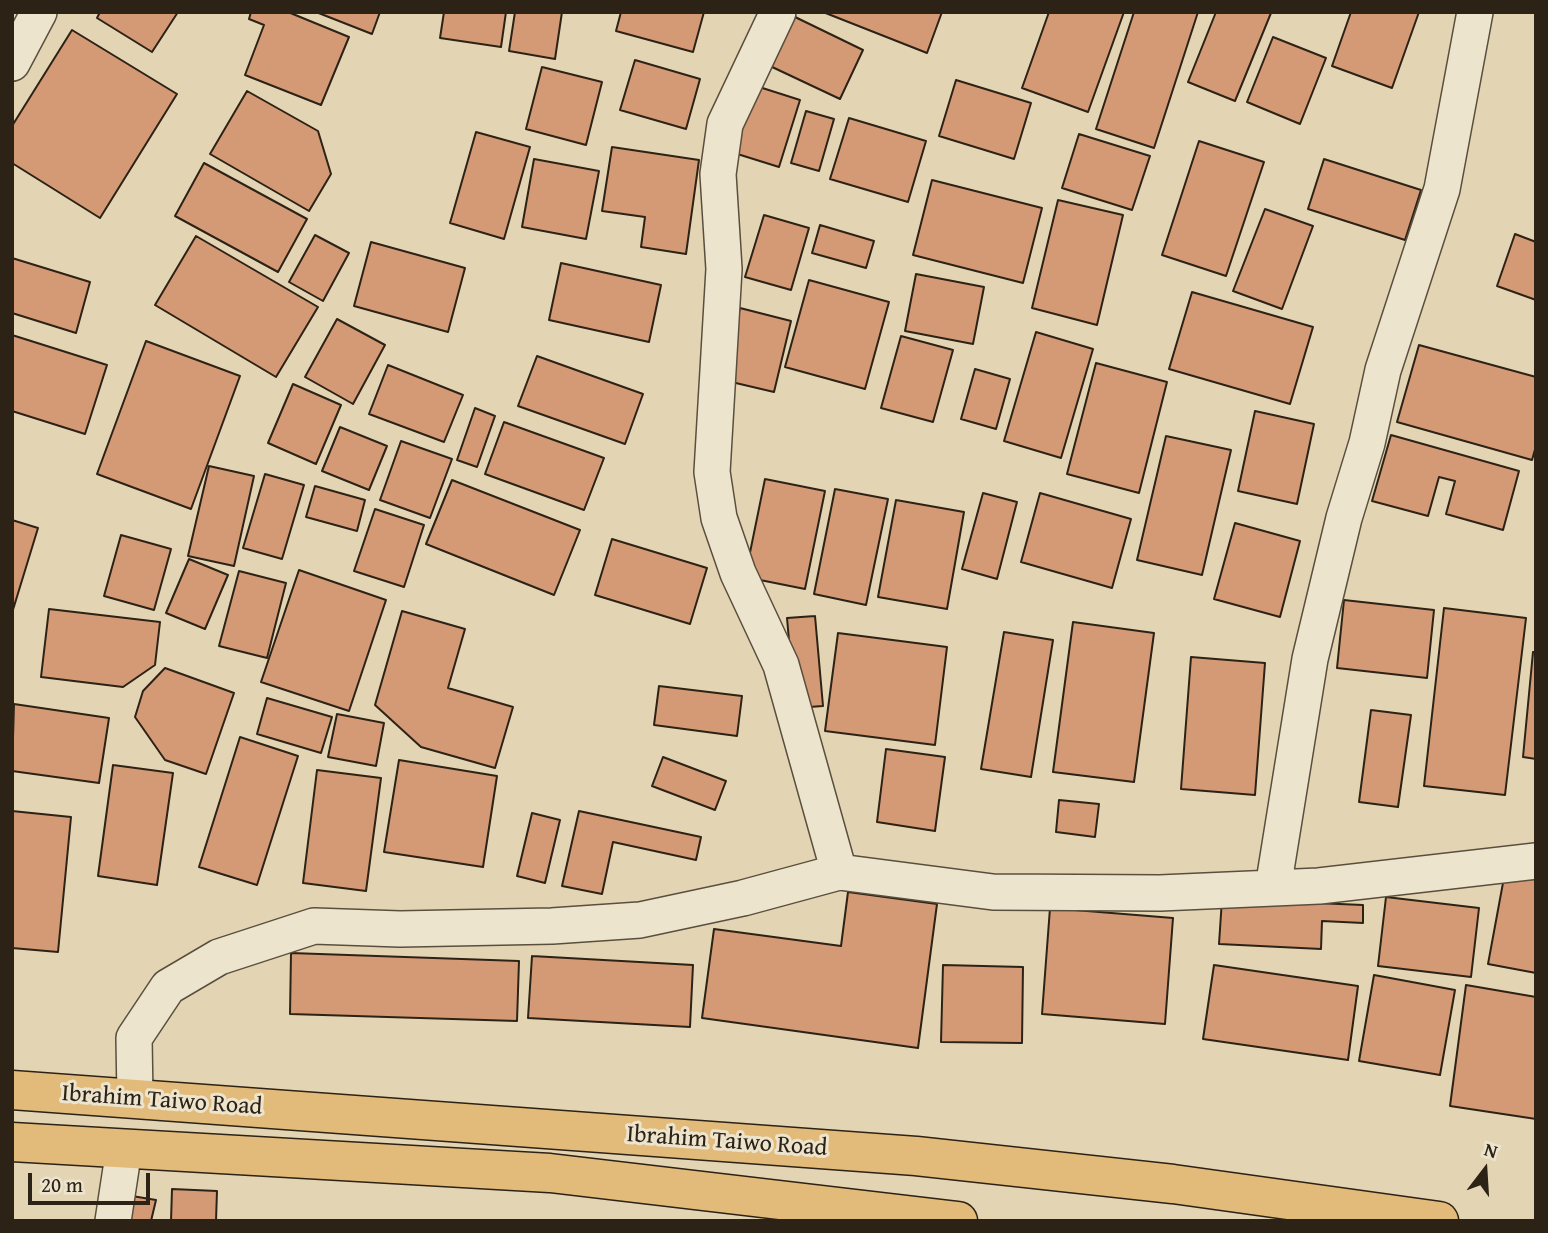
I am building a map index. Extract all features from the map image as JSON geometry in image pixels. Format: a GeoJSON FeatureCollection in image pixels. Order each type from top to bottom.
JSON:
{"type":"FeatureCollection","features":[{"type":"Feature","properties":{"kind":"main road","name":"Ibrahim Taiwo Road"},"geometry":{"type":"LineString","coordinates":[[12,1090],[916,1156],[1173,1184],[1439,1221]]}},
{"type":"Feature","properties":{"kind":"main road","name":"Ibrahim Taiwo Road"},"geometry":{"type":"LineString","coordinates":[[12,1143],[550,1173],[958,1221]]}},
{"type":"Feature","properties":{"kind":"street"},"geometry":{"type":"LineString","coordinates":[[12,63],[39,12]]}},
{"type":"Feature","properties":{"kind":"street"},"geometry":{"type":"LineString","coordinates":[[778,12],[725,124],[720,161],[724,269],[712,472],[719,518],[738,573],[781,664],[839,873]]}},
{"type":"Feature","properties":{"kind":"street"},"geometry":{"type":"LineString","coordinates":[[1273,888],[1312,647],[1344,518],[1367,443],[1383,370],[1442,189],[1475,12]]}},
{"type":"Feature","properties":{"kind":"street"},"geometry":{"type":"LineString","coordinates":[[135,1098],[134,1038],[168,987],[219,957],[314,926],[400,929],[552,926],[640,920],[743,898],[839,873],[993,892],[1160,893],[1319,886],[1536,861]]}},
{"type":"Feature","properties":{"kind":"street"},"geometry":{"type":"LineString","coordinates":[[113,1221],[124,1149]]}},
{"type":"Feature","properties":{"kind":"building"},"geometry":{"type":"Polygon","coordinates":[[[100,12],[178,12],[152,52],[97,18],[100,12]]]}},
{"type":"Feature","properties":{"kind":"building"},"geometry":{"type":"Polygon","coordinates":[[[251,12],[288,12],[349,37],[321,105],[245,75],[264,25],[249,19],[251,12]]]}},
{"type":"Feature","properties":{"kind":"building"},"geometry":{"type":"Polygon","coordinates":[[[316,12],[380,12],[372,34],[316,12]]]}},
{"type":"Feature","properties":{"kind":"building"},"geometry":{"type":"Polygon","coordinates":[[[444,12],[506,12],[501,47],[440,38],[444,12]]]}},
{"type":"Feature","properties":{"kind":"building"},"geometry":{"type":"Polygon","coordinates":[[[515,12],[562,12],[555,59],[509,51],[515,12]]]}},
{"type":"Feature","properties":{"kind":"building"},"geometry":{"type":"Polygon","coordinates":[[[621,12],[704,12],[693,52],[616,31],[621,12]]]}},
{"type":"Feature","properties":{"kind":"building"},"geometry":{"type":"Polygon","coordinates":[[[823,12],[942,12],[927,53],[823,12]]]}},
{"type":"Feature","properties":{"kind":"building"},"geometry":{"type":"Polygon","coordinates":[[[1049,12],[1124,12],[1088,112],[1022,88],[1049,12]]]}},
{"type":"Feature","properties":{"kind":"building"},"geometry":{"type":"Polygon","coordinates":[[[1134,12],[1198,12],[1154,148],[1096,129],[1134,12]]]}},
{"type":"Feature","properties":{"kind":"building"},"geometry":{"type":"Polygon","coordinates":[[[1216,12],[1271,13],[1235,101],[1188,82],[1216,12]]]}},
{"type":"Feature","properties":{"kind":"building"},"geometry":{"type":"Polygon","coordinates":[[[1351,12],[1419,12],[1392,88],[1332,66],[1351,12]]]}},
{"type":"Feature","properties":{"kind":"building"},"geometry":{"type":"Polygon","coordinates":[[[793,16],[863,50],[840,99],[770,66],[793,16]]]}},
{"type":"Feature","properties":{"kind":"building"},"geometry":{"type":"Polygon","coordinates":[[[72,30],[177,94],[100,218],[12,163],[12,126],[72,30]]]}},
{"type":"Feature","properties":{"kind":"building"},"geometry":{"type":"Polygon","coordinates":[[[1273,37],[1326,58],[1300,124],[1247,102],[1273,37]]]}},
{"type":"Feature","properties":{"kind":"building"},"geometry":{"type":"Polygon","coordinates":[[[635,60],[700,79],[686,129],[620,110],[635,60]]]}},
{"type":"Feature","properties":{"kind":"building"},"geometry":{"type":"Polygon","coordinates":[[[542,67],[602,82],[586,145],[526,129],[542,67]]]}},
{"type":"Feature","properties":{"kind":"building"},"geometry":{"type":"Polygon","coordinates":[[[956,80],[1031,103],[1014,159],[939,136],[956,80]]]}},
{"type":"Feature","properties":{"kind":"building"},"geometry":{"type":"Polygon","coordinates":[[[753,85],[800,100],[779,167],[731,152],[753,85]]]}},
{"type":"Feature","properties":{"kind":"building"},"geometry":{"type":"Polygon","coordinates":[[[247,91],[318,131],[331,174],[309,211],[210,154],[247,91]]]}},
{"type":"Feature","properties":{"kind":"building"},"geometry":{"type":"Polygon","coordinates":[[[806,111],[834,119],[819,171],[791,163],[806,111]]]}},
{"type":"Feature","properties":{"kind":"building"},"geometry":{"type":"Polygon","coordinates":[[[849,118],[926,141],[908,202],[830,179],[849,118]]]}},
{"type":"Feature","properties":{"kind":"building"},"geometry":{"type":"Polygon","coordinates":[[[476,132],[530,147],[504,239],[450,223],[476,132]]]}},
{"type":"Feature","properties":{"kind":"building"},"geometry":{"type":"Polygon","coordinates":[[[1079,134],[1150,156],[1132,210],[1062,188],[1079,134]]]}},
{"type":"Feature","properties":{"kind":"building"},"geometry":{"type":"Polygon","coordinates":[[[1199,141],[1264,162],[1226,276],[1162,255],[1199,141]]]}},
{"type":"Feature","properties":{"kind":"building"},"geometry":{"type":"Polygon","coordinates":[[[612,147],[699,160],[686,254],[641,247],[645,217],[602,211],[612,147]]]}},
{"type":"Feature","properties":{"kind":"building"},"geometry":{"type":"Polygon","coordinates":[[[534,159],[599,171],[586,239],[522,227],[534,159]]]}},
{"type":"Feature","properties":{"kind":"building"},"geometry":{"type":"Polygon","coordinates":[[[1324,159],[1421,190],[1405,240],[1308,209],[1324,159]]]}},
{"type":"Feature","properties":{"kind":"building"},"geometry":{"type":"Polygon","coordinates":[[[204,163],[307,219],[278,272],[175,216],[204,163]]]}},
{"type":"Feature","properties":{"kind":"building"},"geometry":{"type":"Polygon","coordinates":[[[932,180],[1042,208],[1023,283],[913,255],[932,180]]]}},
{"type":"Feature","properties":{"kind":"building"},"geometry":{"type":"Polygon","coordinates":[[[1058,200],[1123,215],[1097,325],[1032,308],[1058,200]]]}},
{"type":"Feature","properties":{"kind":"building"},"geometry":{"type":"Polygon","coordinates":[[[1265,209],[1313,226],[1282,309],[1233,291],[1265,209]]]}},
{"type":"Feature","properties":{"kind":"building"},"geometry":{"type":"Polygon","coordinates":[[[764,215],[809,228],[791,290],[745,277],[764,215]]]}},
{"type":"Feature","properties":{"kind":"building"},"geometry":{"type":"Polygon","coordinates":[[[820,225],[874,241],[866,268],[812,253],[820,225]]]}},
{"type":"Feature","properties":{"kind":"building"},"geometry":{"type":"Polygon","coordinates":[[[1515,234],[1536,242],[1536,300],[1497,286],[1515,234]]]}},
{"type":"Feature","properties":{"kind":"building"},"geometry":{"type":"Polygon","coordinates":[[[315,235],[349,253],[323,301],[289,282],[315,235]]]}},
{"type":"Feature","properties":{"kind":"building"},"geometry":{"type":"Polygon","coordinates":[[[196,236],[318,307],[276,377],[155,305],[196,236]]]}},
{"type":"Feature","properties":{"kind":"building"},"geometry":{"type":"Polygon","coordinates":[[[371,242],[465,268],[448,332],[354,306],[371,242]]]}},
{"type":"Feature","properties":{"kind":"building"},"geometry":{"type":"Polygon","coordinates":[[[12,258],[90,282],[76,333],[12,313],[12,258]]]}},
{"type":"Feature","properties":{"kind":"building"},"geometry":{"type":"Polygon","coordinates":[[[561,263],[661,285],[649,342],[549,320],[561,263]]]}},
{"type":"Feature","properties":{"kind":"building"},"geometry":{"type":"Polygon","coordinates":[[[916,274],[984,287],[973,344],[905,331],[916,274]]]}},
{"type":"Feature","properties":{"kind":"building"},"geometry":{"type":"Polygon","coordinates":[[[809,280],[889,302],[865,389],[785,367],[809,280]]]}},
{"type":"Feature","properties":{"kind":"building"},"geometry":{"type":"Polygon","coordinates":[[[1192,292],[1313,327],[1290,404],[1169,369],[1192,292]]]}},
{"type":"Feature","properties":{"kind":"building"},"geometry":{"type":"Polygon","coordinates":[[[740,308],[791,321],[774,392],[723,380],[740,308]]]}},
{"type":"Feature","properties":{"kind":"building"},"geometry":{"type":"Polygon","coordinates":[[[337,319],[385,345],[353,404],[305,377],[337,319]]]}},
{"type":"Feature","properties":{"kind":"building"},"geometry":{"type":"Polygon","coordinates":[[[1036,332],[1093,349],[1061,458],[1004,441],[1036,332]]]}},
{"type":"Feature","properties":{"kind":"building"},"geometry":{"type":"Polygon","coordinates":[[[12,335],[107,365],[85,434],[12,411],[12,335]]]}},
{"type":"Feature","properties":{"kind":"building"},"geometry":{"type":"Polygon","coordinates":[[[901,336],[953,350],[933,422],[881,408],[901,336]]]}},
{"type":"Feature","properties":{"kind":"building"},"geometry":{"type":"Polygon","coordinates":[[[146,341],[240,376],[191,509],[97,474],[146,341]]]}},
{"type":"Feature","properties":{"kind":"building"},"geometry":{"type":"Polygon","coordinates":[[[1419,345],[1536,377],[1536,446],[1532,460],[1397,422],[1419,345]]]}},
{"type":"Feature","properties":{"kind":"building"},"geometry":{"type":"Polygon","coordinates":[[[537,356],[643,394],[625,444],[518,406],[537,356]]]}},
{"type":"Feature","properties":{"kind":"building"},"geometry":{"type":"Polygon","coordinates":[[[1096,363],[1167,382],[1139,493],[1067,474],[1096,363]]]}},
{"type":"Feature","properties":{"kind":"building"},"geometry":{"type":"Polygon","coordinates":[[[388,365],[463,395],[444,442],[369,414],[388,365]]]}},
{"type":"Feature","properties":{"kind":"building"},"geometry":{"type":"Polygon","coordinates":[[[975,369],[1010,379],[996,429],[961,419],[975,369]]]}},
{"type":"Feature","properties":{"kind":"building"},"geometry":{"type":"Polygon","coordinates":[[[293,384],[341,405],[316,464],[268,443],[293,384]]]}},
{"type":"Feature","properties":{"kind":"building"},"geometry":{"type":"Polygon","coordinates":[[[475,408],[495,416],[477,467],[457,460],[475,408]]]}},
{"type":"Feature","properties":{"kind":"building"},"geometry":{"type":"Polygon","coordinates":[[[1255,411],[1314,424],[1297,504],[1238,491],[1255,411]]]}},
{"type":"Feature","properties":{"kind":"building"},"geometry":{"type":"Polygon","coordinates":[[[504,422],[604,458],[584,510],[485,474],[504,422]]]}},
{"type":"Feature","properties":{"kind":"building"},"geometry":{"type":"Polygon","coordinates":[[[340,427],[387,446],[369,490],[322,471],[340,427]]]}},
{"type":"Feature","properties":{"kind":"building"},"geometry":{"type":"Polygon","coordinates":[[[1391,435],[1519,471],[1503,530],[1446,514],[1455,481],[1439,477],[1428,516],[1372,501],[1391,435]]]}},
{"type":"Feature","properties":{"kind":"building"},"geometry":{"type":"Polygon","coordinates":[[[1166,436],[1231,450],[1202,575],[1137,560],[1166,436]]]}},
{"type":"Feature","properties":{"kind":"building"},"geometry":{"type":"Polygon","coordinates":[[[401,441],[452,459],[430,518],[380,500],[401,441]]]}},
{"type":"Feature","properties":{"kind":"building"},"geometry":{"type":"Polygon","coordinates":[[[209,466],[254,476],[234,566],[188,556],[209,466]]]}},
{"type":"Feature","properties":{"kind":"building"},"geometry":{"type":"Polygon","coordinates":[[[265,474],[304,485],[282,559],[243,548],[265,474]]]}},
{"type":"Feature","properties":{"kind":"building"},"geometry":{"type":"Polygon","coordinates":[[[765,479],[825,491],[805,589],[745,577],[765,479]]]}},
{"type":"Feature","properties":{"kind":"building"},"geometry":{"type":"Polygon","coordinates":[[[452,480],[580,530],[554,595],[426,544],[452,480]]]}},
{"type":"Feature","properties":{"kind":"building"},"geometry":{"type":"Polygon","coordinates":[[[315,486],[365,500],[357,531],[306,517],[315,486]]]}},
{"type":"Feature","properties":{"kind":"building"},"geometry":{"type":"Polygon","coordinates":[[[835,489],[888,499],[866,605],[814,594],[835,489]]]}},
{"type":"Feature","properties":{"kind":"building"},"geometry":{"type":"Polygon","coordinates":[[[983,493],[1017,502],[997,579],[962,569],[983,493]]]}},
{"type":"Feature","properties":{"kind":"building"},"geometry":{"type":"Polygon","coordinates":[[[1040,493],[1131,519],[1112,588],[1021,562],[1040,493]]]}},
{"type":"Feature","properties":{"kind":"building"},"geometry":{"type":"Polygon","coordinates":[[[896,500],[964,512],[947,609],[878,597],[896,500]]]}},
{"type":"Feature","properties":{"kind":"building"},"geometry":{"type":"Polygon","coordinates":[[[375,509],[424,525],[404,587],[354,571],[375,509]]]}},
{"type":"Feature","properties":{"kind":"building"},"geometry":{"type":"Polygon","coordinates":[[[12,520],[38,528],[12,613],[12,520]]]}},
{"type":"Feature","properties":{"kind":"building"},"geometry":{"type":"Polygon","coordinates":[[[1235,523],[1300,541],[1280,617],[1214,599],[1235,523]]]}},
{"type":"Feature","properties":{"kind":"building"},"geometry":{"type":"Polygon","coordinates":[[[121,535],[171,549],[154,610],[104,596],[121,535]]]}},
{"type":"Feature","properties":{"kind":"building"},"geometry":{"type":"Polygon","coordinates":[[[612,539],[707,568],[690,624],[595,595],[612,539]]]}},
{"type":"Feature","properties":{"kind":"building"},"geometry":{"type":"Polygon","coordinates":[[[189,559],[228,575],[205,629],[166,613],[189,559]]]}},
{"type":"Feature","properties":{"kind":"building"},"geometry":{"type":"Polygon","coordinates":[[[299,570],[386,600],[349,711],[261,682],[299,570]]]}},
{"type":"Feature","properties":{"kind":"building"},"geometry":{"type":"Polygon","coordinates":[[[239,571],[286,583],[267,658],[219,646],[239,571]]]}},
{"type":"Feature","properties":{"kind":"building"},"geometry":{"type":"Polygon","coordinates":[[[1344,600],[1434,610],[1427,678],[1337,668],[1344,600]]]}},
{"type":"Feature","properties":{"kind":"building"},"geometry":{"type":"Polygon","coordinates":[[[1444,608],[1526,618],[1505,795],[1424,786],[1444,608]]]}},
{"type":"Feature","properties":{"kind":"building"},"geometry":{"type":"Polygon","coordinates":[[[49,609],[160,622],[155,665],[123,687],[41,677],[49,609]]]}},
{"type":"Feature","properties":{"kind":"building"},"geometry":{"type":"Polygon","coordinates":[[[402,611],[465,629],[448,688],[513,707],[495,768],[421,747],[375,705],[402,611]]]}},
{"type":"Feature","properties":{"kind":"building"},"geometry":{"type":"Polygon","coordinates":[[[815,616],[823,706],[795,708],[787,618],[815,616]]]}},
{"type":"Feature","properties":{"kind":"building"},"geometry":{"type":"Polygon","coordinates":[[[1073,622],[1154,633],[1134,782],[1053,772],[1073,622]]]}},
{"type":"Feature","properties":{"kind":"building"},"geometry":{"type":"Polygon","coordinates":[[[1004,632],[1053,640],[1031,777],[981,769],[1004,632]]]}},
{"type":"Feature","properties":{"kind":"building"},"geometry":{"type":"Polygon","coordinates":[[[838,633],[947,647],[935,745],[825,731],[838,633]]]}},
{"type":"Feature","properties":{"kind":"building"},"geometry":{"type":"Polygon","coordinates":[[[1533,652],[1536,652],[1536,759],[1523,757],[1533,652]]]}},
{"type":"Feature","properties":{"kind":"building"},"geometry":{"type":"Polygon","coordinates":[[[1191,657],[1265,663],[1255,795],[1181,789],[1191,657]]]}},
{"type":"Feature","properties":{"kind":"building"},"geometry":{"type":"Polygon","coordinates":[[[165,668],[234,693],[206,774],[165,760],[135,717],[143,691],[165,668]]]}},
{"type":"Feature","properties":{"kind":"building"},"geometry":{"type":"Polygon","coordinates":[[[659,686],[742,696],[737,736],[654,725],[659,686]]]}},
{"type":"Feature","properties":{"kind":"building"},"geometry":{"type":"Polygon","coordinates":[[[267,698],[332,717],[321,753],[257,734],[267,698]]]}},
{"type":"Feature","properties":{"kind":"building"},"geometry":{"type":"Polygon","coordinates":[[[14,704],[109,718],[99,783],[12,771],[14,704]]]}},
{"type":"Feature","properties":{"kind":"building"},"geometry":{"type":"Polygon","coordinates":[[[1371,710],[1411,715],[1398,807],[1359,802],[1371,710]]]}},
{"type":"Feature","properties":{"kind":"building"},"geometry":{"type":"Polygon","coordinates":[[[337,714],[384,723],[376,766],[328,757],[337,714]]]}},
{"type":"Feature","properties":{"kind":"building"},"geometry":{"type":"Polygon","coordinates":[[[240,737],[298,756],[257,885],[199,867],[240,737]]]}},
{"type":"Feature","properties":{"kind":"building"},"geometry":{"type":"Polygon","coordinates":[[[886,749],[945,757],[935,831],[877,822],[886,749]]]}},
{"type":"Feature","properties":{"kind":"building"},"geometry":{"type":"Polygon","coordinates":[[[663,757],[726,781],[715,810],[652,786],[663,757]]]}},
{"type":"Feature","properties":{"kind":"building"},"geometry":{"type":"Polygon","coordinates":[[[399,760],[497,776],[483,867],[384,852],[399,760]]]}},
{"type":"Feature","properties":{"kind":"building"},"geometry":{"type":"Polygon","coordinates":[[[113,765],[173,773],[157,885],[98,876],[113,765]]]}},
{"type":"Feature","properties":{"kind":"building"},"geometry":{"type":"Polygon","coordinates":[[[317,770],[381,778],[366,891],[303,883],[317,770]]]}},
{"type":"Feature","properties":{"kind":"building"},"geometry":{"type":"Polygon","coordinates":[[[1059,800],[1099,804],[1095,837],[1056,832],[1059,800]]]}},
{"type":"Feature","properties":{"kind":"building"},"geometry":{"type":"Polygon","coordinates":[[[12,811],[71,817],[58,952],[12,948],[12,811]]]}},
{"type":"Feature","properties":{"kind":"building"},"geometry":{"type":"Polygon","coordinates":[[[579,811],[701,837],[696,860],[613,842],[602,894],[562,886],[579,811]]]}},
{"type":"Feature","properties":{"kind":"building"},"geometry":{"type":"Polygon","coordinates":[[[532,813],[560,820],[545,883],[517,876],[532,813]]]}},
{"type":"Feature","properties":{"kind":"building"},"geometry":{"type":"Polygon","coordinates":[[[1505,872],[1536,877],[1536,973],[1488,964],[1505,872]]]}},
{"type":"Feature","properties":{"kind":"building"},"geometry":{"type":"Polygon","coordinates":[[[848,892],[937,904],[918,1048],[702,1018],[714,929],[841,946],[848,892]]]}},
{"type":"Feature","properties":{"kind":"building"},"geometry":{"type":"Polygon","coordinates":[[[1386,897],[1479,908],[1471,977],[1378,966],[1386,897]]]}},
{"type":"Feature","properties":{"kind":"building"},"geometry":{"type":"Polygon","coordinates":[[[1222,899],[1363,905],[1363,923],[1322,921],[1321,949],[1219,944],[1222,899]]]}},
{"type":"Feature","properties":{"kind":"building"},"geometry":{"type":"Polygon","coordinates":[[[1050,908],[1173,918],[1165,1024],[1042,1014],[1050,908]]]}},
{"type":"Feature","properties":{"kind":"building"},"geometry":{"type":"Polygon","coordinates":[[[291,953],[519,961],[517,1021],[290,1014],[291,953]]]}},
{"type":"Feature","properties":{"kind":"building"},"geometry":{"type":"Polygon","coordinates":[[[532,956],[693,965],[690,1027],[528,1018],[532,956]]]}},
{"type":"Feature","properties":{"kind":"building"},"geometry":{"type":"Polygon","coordinates":[[[943,965],[1023,967],[1022,1043],[941,1042],[943,965]]]}},
{"type":"Feature","properties":{"kind":"building"},"geometry":{"type":"Polygon","coordinates":[[[1214,965],[1358,986],[1348,1060],[1203,1039],[1214,965]]]}},
{"type":"Feature","properties":{"kind":"building"},"geometry":{"type":"Polygon","coordinates":[[[1374,975],[1455,990],[1440,1075],[1359,1061],[1374,975]]]}},
{"type":"Feature","properties":{"kind":"building"},"geometry":{"type":"Polygon","coordinates":[[[1466,985],[1536,997],[1536,1119],[1450,1106],[1466,985]]]}},
{"type":"Feature","properties":{"kind":"building"},"geometry":{"type":"Polygon","coordinates":[[[172,1189],[217,1191],[216,1221],[171,1221],[172,1189]]]}},
{"type":"Feature","properties":{"kind":"building"},"geometry":{"type":"Polygon","coordinates":[[[132,1196],[156,1200],[151,1221],[129,1221],[132,1196]]]}}]}
